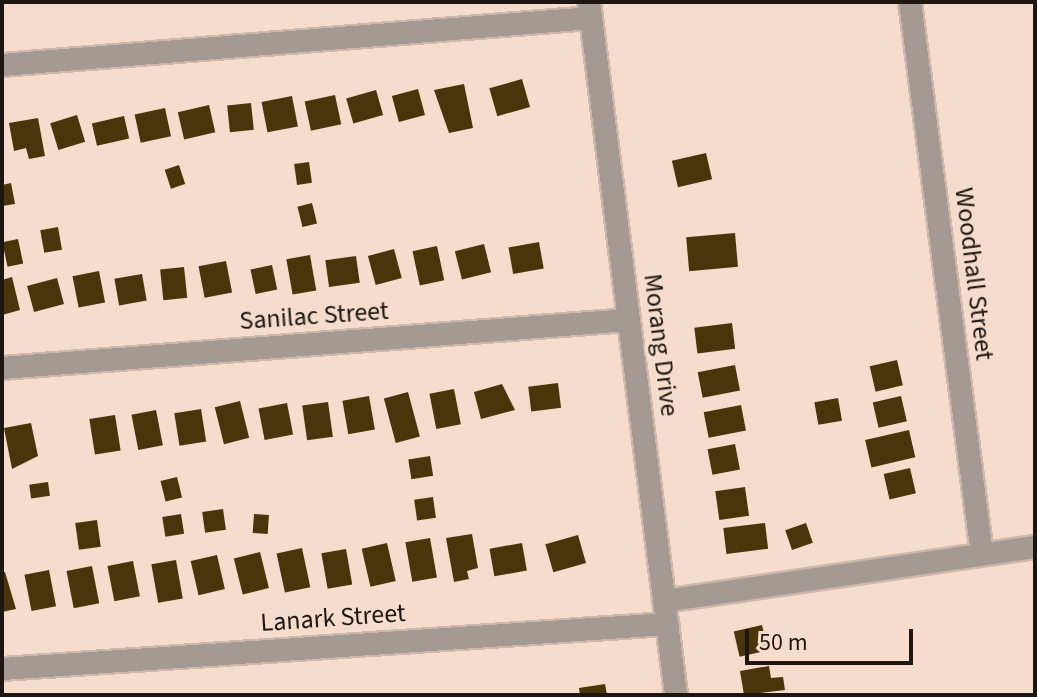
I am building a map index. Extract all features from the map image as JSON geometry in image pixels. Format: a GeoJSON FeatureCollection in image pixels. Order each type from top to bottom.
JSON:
{"type":"FeatureCollection","features":[{"type":"Feature","properties":{"kind":"street","name":"Woodhall Street"},"geometry":{"type":"LineString","coordinates":[[910,2],[982,554]]}},
{"type":"Feature","properties":{"kind":"street"},"geometry":{"type":"LineString","coordinates":[[2,65],[590,10]]}},
{"type":"Feature","properties":{"kind":"street","name":"Morang Drive"},"geometry":{"type":"LineString","coordinates":[[590,10],[676,695]]}},
{"type":"Feature","properties":{"kind":"street","name":"Sanilac Street"},"geometry":{"type":"LineString","coordinates":[[2,368],[629,320]]}},
{"type":"Feature","properties":{"kind":"street","name":"Lanark Street"},"geometry":{"type":"LineString","coordinates":[[2,669],[666,612],[1035,547]]}},
{"type":"Feature","properties":{"kind":"building"},"geometry":{"type":"Polygon","coordinates":[[[522,79],[530,107],[497,116],[489,88],[522,79]]]}},
{"type":"Feature","properties":{"kind":"building"},"geometry":{"type":"Polygon","coordinates":[[[464,84],[473,128],[449,133],[434,90],[464,84]]]}},
{"type":"Feature","properties":{"kind":"building"},"geometry":{"type":"Polygon","coordinates":[[[418,89],[425,115],[399,122],[392,96],[418,89]]]}},
{"type":"Feature","properties":{"kind":"building"},"geometry":{"type":"Polygon","coordinates":[[[376,90],[383,115],[353,124],[346,99],[376,90]]]}},
{"type":"Feature","properties":{"kind":"building"},"geometry":{"type":"Polygon","coordinates":[[[335,95],[341,124],[311,131],[305,101],[335,95]]]}},
{"type":"Feature","properties":{"kind":"building"},"geometry":{"type":"Polygon","coordinates":[[[292,96],[298,126],[267,132],[262,102],[292,96]]]}},
{"type":"Feature","properties":{"kind":"building"},"geometry":{"type":"Polygon","coordinates":[[[251,103],[254,130],[230,132],[227,106],[251,103]]]}},
{"type":"Feature","properties":{"kind":"building"},"geometry":{"type":"Polygon","coordinates":[[[209,105],[215,132],[184,139],[178,112],[209,105]]]}},
{"type":"Feature","properties":{"kind":"building"},"geometry":{"type":"Polygon","coordinates":[[[165,108],[171,136],[141,143],[135,114],[165,108]]]}},
{"type":"Feature","properties":{"kind":"building"},"geometry":{"type":"Polygon","coordinates":[[[77,115],[85,142],[58,150],[50,123],[77,115]]]}},
{"type":"Feature","properties":{"kind":"building"},"geometry":{"type":"Polygon","coordinates":[[[124,116],[129,138],[97,146],[92,123],[124,116]]]}},
{"type":"Feature","properties":{"kind":"building"},"geometry":{"type":"Polygon","coordinates":[[[38,118],[45,156],[29,159],[26,148],[14,151],[9,123],[38,118]]]}},
{"type":"Feature","properties":{"kind":"building"},"geometry":{"type":"Polygon","coordinates":[[[706,153],[712,179],[678,187],[672,161],[706,153]]]}},
{"type":"Feature","properties":{"kind":"building"},"geometry":{"type":"Polygon","coordinates":[[[309,162],[312,183],[297,185],[294,164],[309,162]]]}},
{"type":"Feature","properties":{"kind":"building"},"geometry":{"type":"Polygon","coordinates":[[[179,165],[185,184],[171,189],[165,170],[179,165]]]}},
{"type":"Feature","properties":{"kind":"building"},"geometry":{"type":"Polygon","coordinates":[[[11,183],[15,204],[2,206],[2,185],[11,183]]]}},
{"type":"Feature","properties":{"kind":"building"},"geometry":{"type":"Polygon","coordinates":[[[312,203],[317,223],[303,227],[297,207],[312,203]]]}},
{"type":"Feature","properties":{"kind":"building"},"geometry":{"type":"Polygon","coordinates":[[[58,227],[62,250],[44,253],[40,230],[58,227]]]}},
{"type":"Feature","properties":{"kind":"building"},"geometry":{"type":"Polygon","coordinates":[[[735,233],[738,267],[689,271],[686,237],[735,233]]]}},
{"type":"Feature","properties":{"kind":"building"},"geometry":{"type":"Polygon","coordinates":[[[18,239],[23,263],[8,267],[2,242],[18,239]]]}},
{"type":"Feature","properties":{"kind":"building"},"geometry":{"type":"Polygon","coordinates":[[[539,242],[544,269],[513,274],[508,247],[539,242]]]}},
{"type":"Feature","properties":{"kind":"building"},"geometry":{"type":"Polygon","coordinates":[[[484,244],[491,272],[462,279],[455,251],[484,244]]]}},
{"type":"Feature","properties":{"kind":"building"},"geometry":{"type":"Polygon","coordinates":[[[437,246],[444,280],[420,285],[413,251],[437,246]]]}},
{"type":"Feature","properties":{"kind":"building"},"geometry":{"type":"Polygon","coordinates":[[[394,249],[402,278],[376,285],[368,256],[394,249]]]}},
{"type":"Feature","properties":{"kind":"building"},"geometry":{"type":"Polygon","coordinates":[[[310,255],[316,290],[293,295],[286,259],[310,255]]]}},
{"type":"Feature","properties":{"kind":"building"},"geometry":{"type":"Polygon","coordinates":[[[356,256],[360,283],[329,287],[325,260],[356,256]]]}},
{"type":"Feature","properties":{"kind":"building"},"geometry":{"type":"Polygon","coordinates":[[[226,261],[232,292],[205,298],[199,266],[226,261]]]}},
{"type":"Feature","properties":{"kind":"building"},"geometry":{"type":"Polygon","coordinates":[[[272,265],[277,289],[256,294],[250,270],[272,265]]]}},
{"type":"Feature","properties":{"kind":"building"},"geometry":{"type":"Polygon","coordinates":[[[184,267],[187,298],[163,300],[160,270],[184,267]]]}},
{"type":"Feature","properties":{"kind":"building"},"geometry":{"type":"Polygon","coordinates":[[[99,271],[105,302],[79,308],[72,276],[99,271]]]}},
{"type":"Feature","properties":{"kind":"building"},"geometry":{"type":"Polygon","coordinates":[[[142,274],[147,301],[119,305],[114,279],[142,274]]]}},
{"type":"Feature","properties":{"kind":"building"},"geometry":{"type":"Polygon","coordinates":[[[12,277],[20,310],[2,315],[2,280],[12,277]]]}},
{"type":"Feature","properties":{"kind":"building"},"geometry":{"type":"Polygon","coordinates":[[[57,278],[64,304],[34,312],[27,286],[57,278]]]}},
{"type":"Feature","properties":{"kind":"building"},"geometry":{"type":"Polygon","coordinates":[[[732,323],[735,349],[697,353],[694,328],[732,323]]]}},
{"type":"Feature","properties":{"kind":"building"},"geometry":{"type":"Polygon","coordinates":[[[897,360],[903,385],[876,392],[870,366],[897,360]]]}},
{"type":"Feature","properties":{"kind":"building"},"geometry":{"type":"Polygon","coordinates":[[[735,365],[740,391],[703,398],[698,372],[735,365]]]}},
{"type":"Feature","properties":{"kind":"building"},"geometry":{"type":"Polygon","coordinates":[[[558,383],[561,408],[531,411],[528,387],[558,383]]]}},
{"type":"Feature","properties":{"kind":"building"},"geometry":{"type":"Polygon","coordinates":[[[502,384],[515,410],[481,419],[474,392],[502,384]]]}},
{"type":"Feature","properties":{"kind":"building"},"geometry":{"type":"Polygon","coordinates":[[[454,389],[461,424],[436,429],[429,394],[454,389]]]}},
{"type":"Feature","properties":{"kind":"building"},"geometry":{"type":"Polygon","coordinates":[[[408,392],[420,436],[396,443],[384,398],[408,392]]]}},
{"type":"Feature","properties":{"kind":"building"},"geometry":{"type":"Polygon","coordinates":[[[369,396],[375,429],[348,434],[342,401],[369,396]]]}},
{"type":"Feature","properties":{"kind":"building"},"geometry":{"type":"Polygon","coordinates":[[[901,396],[907,421],[879,428],[873,403],[901,396]]]}},
{"type":"Feature","properties":{"kind":"building"},"geometry":{"type":"Polygon","coordinates":[[[838,398],[842,421],[818,425],[814,402],[838,398]]]}},
{"type":"Feature","properties":{"kind":"building"},"geometry":{"type":"Polygon","coordinates":[[[240,401],[249,438],[224,444],[215,407],[240,401]]]}},
{"type":"Feature","properties":{"kind":"building"},"geometry":{"type":"Polygon","coordinates":[[[328,402],[333,437],[307,440],[302,406],[328,402]]]}},
{"type":"Feature","properties":{"kind":"building"},"geometry":{"type":"Polygon","coordinates":[[[287,403],[293,434],[265,440],[259,409],[287,403]]]}},
{"type":"Feature","properties":{"kind":"building"},"geometry":{"type":"Polygon","coordinates":[[[741,405],[746,431],[709,438],[704,412],[741,405]]]}},
{"type":"Feature","properties":{"kind":"building"},"geometry":{"type":"Polygon","coordinates":[[[201,409],[206,442],[179,446],[174,413],[201,409]]]}},
{"type":"Feature","properties":{"kind":"building"},"geometry":{"type":"Polygon","coordinates":[[[156,410],[163,445],[138,450],[131,415],[156,410]]]}},
{"type":"Feature","properties":{"kind":"building"},"geometry":{"type":"Polygon","coordinates":[[[115,415],[121,451],[95,455],[89,419],[115,415]]]}},
{"type":"Feature","properties":{"kind":"building"},"geometry":{"type":"Polygon","coordinates":[[[31,423],[38,456],[12,469],[4,428],[31,423]]]}},
{"type":"Feature","properties":{"kind":"building"},"geometry":{"type":"Polygon","coordinates":[[[909,430],[915,457],[871,467],[865,440],[909,430]]]}},
{"type":"Feature","properties":{"kind":"building"},"geometry":{"type":"Polygon","coordinates":[[[735,444],[740,470],[712,475],[708,449],[735,444]]]}},
{"type":"Feature","properties":{"kind":"building"},"geometry":{"type":"Polygon","coordinates":[[[430,456],[433,476],[411,479],[408,459],[430,456]]]}},
{"type":"Feature","properties":{"kind":"building"},"geometry":{"type":"Polygon","coordinates":[[[910,468],[916,493],[890,499],[884,474],[910,468]]]}},
{"type":"Feature","properties":{"kind":"building"},"geometry":{"type":"Polygon","coordinates":[[[177,477],[182,497],[166,501],[161,481],[177,477]]]}},
{"type":"Feature","properties":{"kind":"building"},"geometry":{"type":"Polygon","coordinates":[[[48,482],[50,496],[31,499],[29,485],[48,482]]]}},
{"type":"Feature","properties":{"kind":"building"},"geometry":{"type":"Polygon","coordinates":[[[745,487],[749,516],[719,520],[715,491],[745,487]]]}},
{"type":"Feature","properties":{"kind":"building"},"geometry":{"type":"Polygon","coordinates":[[[433,497],[436,518],[417,520],[414,500],[433,497]]]}},
{"type":"Feature","properties":{"kind":"building"},"geometry":{"type":"Polygon","coordinates":[[[223,509],[226,530],[205,533],[202,512],[223,509]]]}},
{"type":"Feature","properties":{"kind":"building"},"geometry":{"type":"Polygon","coordinates":[[[181,514],[184,534],[165,537],[162,517],[181,514]]]}},
{"type":"Feature","properties":{"kind":"building"},"geometry":{"type":"Polygon","coordinates":[[[254,514],[269,515],[268,534],[253,533],[254,514]]]}},
{"type":"Feature","properties":{"kind":"building"},"geometry":{"type":"Polygon","coordinates":[[[97,520],[101,547],[79,550],[75,523],[97,520]]]}},
{"type":"Feature","properties":{"kind":"building"},"geometry":{"type":"Polygon","coordinates":[[[765,523],[768,549],[726,554],[723,528],[765,523]]]}},
{"type":"Feature","properties":{"kind":"building"},"geometry":{"type":"Polygon","coordinates":[[[806,523],[813,543],[792,550],[785,530],[806,523]]]}},
{"type":"Feature","properties":{"kind":"building"},"geometry":{"type":"Polygon","coordinates":[[[472,534],[478,568],[467,571],[469,579],[454,582],[446,538],[472,534]]]}},
{"type":"Feature","properties":{"kind":"building"},"geometry":{"type":"Polygon","coordinates":[[[578,535],[586,563],[553,572],[545,544],[578,535]]]}},
{"type":"Feature","properties":{"kind":"building"},"geometry":{"type":"Polygon","coordinates":[[[430,538],[437,577],[412,582],[405,542],[430,538]]]}},
{"type":"Feature","properties":{"kind":"building"},"geometry":{"type":"Polygon","coordinates":[[[387,543],[396,581],[370,587],[362,549],[387,543]]]}},
{"type":"Feature","properties":{"kind":"building"},"geometry":{"type":"Polygon","coordinates":[[[522,543],[527,571],[494,576],[490,549],[522,543]]]}},
{"type":"Feature","properties":{"kind":"building"},"geometry":{"type":"Polygon","coordinates":[[[302,548],[310,587],[285,593],[277,553],[302,548]]]}},
{"type":"Feature","properties":{"kind":"building"},"geometry":{"type":"Polygon","coordinates":[[[346,549],[352,584],[328,589],[321,553],[346,549]]]}},
{"type":"Feature","properties":{"kind":"building"},"geometry":{"type":"Polygon","coordinates":[[[260,552],[269,588],[243,594],[234,559],[260,552]]]}},
{"type":"Feature","properties":{"kind":"building"},"geometry":{"type":"Polygon","coordinates":[[[217,555],[225,589],[199,595],[191,561],[217,555]]]}},
{"type":"Feature","properties":{"kind":"building"},"geometry":{"type":"Polygon","coordinates":[[[176,560],[183,598],[158,603],[151,564],[176,560]]]}},
{"type":"Feature","properties":{"kind":"building"},"geometry":{"type":"Polygon","coordinates":[[[133,561],[140,596],[114,601],[107,566],[133,561]]]}},
{"type":"Feature","properties":{"kind":"building"},"geometry":{"type":"Polygon","coordinates":[[[92,566],[99,603],[74,608],[66,571],[92,566]]]}},
{"type":"Feature","properties":{"kind":"building"},"geometry":{"type":"Polygon","coordinates":[[[49,570],[56,606],[32,611],[24,575],[49,570]]]}},
{"type":"Feature","properties":{"kind":"building"},"geometry":{"type":"Polygon","coordinates":[[[5,572],[16,609],[2,612],[2,573],[5,572]]]}},
{"type":"Feature","properties":{"kind":"building"},"geometry":{"type":"Polygon","coordinates":[[[762,625],[768,650],[740,657],[734,632],[762,625]]]}},
{"type":"Feature","properties":{"kind":"building"},"geometry":{"type":"Polygon","coordinates":[[[769,666],[771,678],[783,677],[785,690],[744,695],[740,671],[769,666]]]}},
{"type":"Feature","properties":{"kind":"building"},"geometry":{"type":"Polygon","coordinates":[[[605,684],[607,695],[580,695],[579,688],[605,684]]]}}]}
